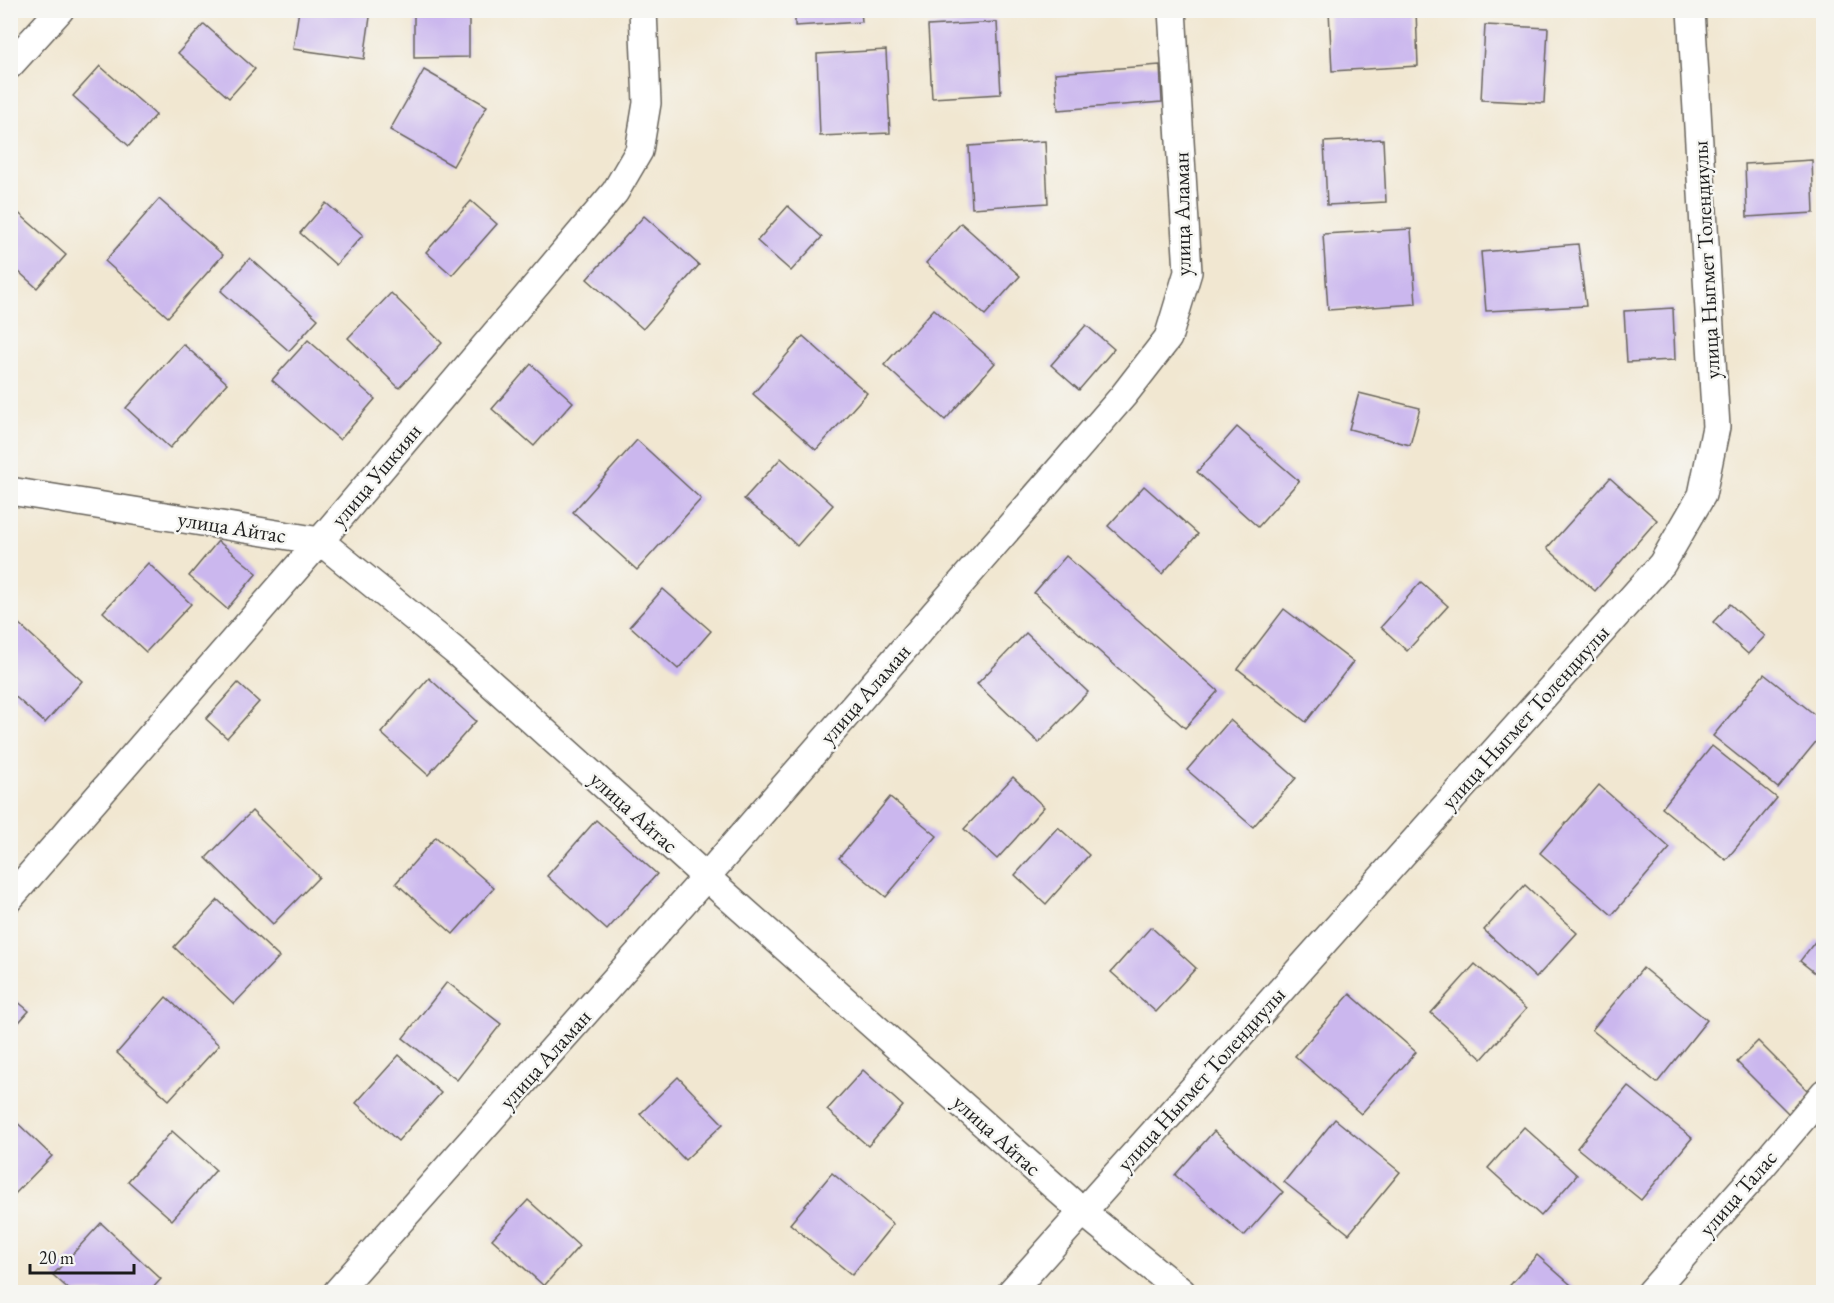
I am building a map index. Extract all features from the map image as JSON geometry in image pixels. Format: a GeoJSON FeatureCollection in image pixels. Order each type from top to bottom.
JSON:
{"type":"FeatureCollection","features":[{"type":"Feature","properties":{"kind":"street"},"geometry":{"type":"LineString","coordinates":[[10,65],[60,10]]}},
{"type":"Feature","properties":{"kind":"street","name":"улица Ушкиян"},"geometry":{"type":"LineString","coordinates":[[10,898],[320,541],[615,192],[639,151],[647,103],[643,10]]}},
{"type":"Feature","properties":{"kind":"street","name":"улица Аламан"},"geometry":{"type":"LineString","coordinates":[[337,1293],[706,877],[1123,396],[1168,338],[1188,272],[1172,10]]}},
{"type":"Feature","properties":{"kind":"street","name":"улица Ныгмет Толендиулы"},"geometry":{"type":"LineString","coordinates":[[1011,1293],[1662,564],[1702,495],[1716,427],[1692,10]]}},
{"type":"Feature","properties":{"kind":"street","name":"улица Айтас"},"geometry":{"type":"LineString","coordinates":[[10,491],[320,541],[456,652],[1083,1212],[1182,1293]]}},
{"type":"Feature","properties":{"kind":"street","name":"улица Талас"},"geometry":{"type":"LineString","coordinates":[[1651,1293],[1824,1093]]}},
{"type":"Feature","properties":{"kind":"building"},"geometry":{"type":"Polygon","coordinates":[[[299,10],[371,10],[364,59],[293,49],[299,10]]]}},
{"type":"Feature","properties":{"kind":"building"},"geometry":{"type":"Polygon","coordinates":[[[414,10],[469,10],[469,57],[414,58],[414,10]]]}},
{"type":"Feature","properties":{"kind":"building"},"geometry":{"type":"Polygon","coordinates":[[[795,10],[861,10],[862,22],[795,26],[795,10]]]}},
{"type":"Feature","properties":{"kind":"building"},"geometry":{"type":"Polygon","coordinates":[[[1329,10],[1416,10],[1418,66],[1332,71],[1329,10]]]}},
{"type":"Feature","properties":{"kind":"building"},"geometry":{"type":"Polygon","coordinates":[[[997,22],[1001,94],[932,98],[928,26],[997,22]]]}},
{"type":"Feature","properties":{"kind":"building"},"geometry":{"type":"Polygon","coordinates":[[[204,24],[255,69],[229,98],[178,53],[204,24]]]}},
{"type":"Feature","properties":{"kind":"building"},"geometry":{"type":"Polygon","coordinates":[[[1485,25],[1548,28],[1544,103],[1481,100],[1485,25]]]}},
{"type":"Feature","properties":{"kind":"building"},"geometry":{"type":"Polygon","coordinates":[[[886,50],[890,133],[820,136],[817,54],[886,50]]]}},
{"type":"Feature","properties":{"kind":"building"},"geometry":{"type":"Polygon","coordinates":[[[1160,65],[1162,102],[1058,110],[1055,73],[1160,65]]]}},
{"type":"Feature","properties":{"kind":"building"},"geometry":{"type":"Polygon","coordinates":[[[100,66],[156,115],[129,146],[73,96],[100,66]]]}},
{"type":"Feature","properties":{"kind":"building"},"geometry":{"type":"Polygon","coordinates":[[[424,70],[487,106],[453,166],[390,130],[424,70]]]}},
{"type":"Feature","properties":{"kind":"building"},"geometry":{"type":"Polygon","coordinates":[[[1383,139],[1386,202],[1327,205],[1324,142],[1383,139]]]}},
{"type":"Feature","properties":{"kind":"building"},"geometry":{"type":"Polygon","coordinates":[[[1045,141],[1048,203],[972,208],[969,146],[1045,141]]]}},
{"type":"Feature","properties":{"kind":"building"},"geometry":{"type":"Polygon","coordinates":[[[1812,160],[1814,213],[1747,217],[1745,164],[1812,160]]]}},
{"type":"Feature","properties":{"kind":"building"},"geometry":{"type":"Polygon","coordinates":[[[159,199],[223,255],[168,317],[105,261],[159,199]]]}},
{"type":"Feature","properties":{"kind":"building"},"geometry":{"type":"Polygon","coordinates":[[[471,201],[497,224],[452,275],[426,252],[471,201]]]}},
{"type":"Feature","properties":{"kind":"building"},"geometry":{"type":"Polygon","coordinates":[[[326,203],[363,235],[336,265],[300,233],[326,203]]]}},
{"type":"Feature","properties":{"kind":"building"},"geometry":{"type":"Polygon","coordinates":[[[788,206],[822,237],[791,271],[757,241],[788,206]]]}},
{"type":"Feature","properties":{"kind":"building"},"geometry":{"type":"Polygon","coordinates":[[[14,209],[66,255],[37,288],[10,264],[10,213],[14,209]]]}},
{"type":"Feature","properties":{"kind":"building"},"geometry":{"type":"Polygon","coordinates":[[[644,216],[699,265],[643,329],[587,279],[644,216]]]}},
{"type":"Feature","properties":{"kind":"building"},"geometry":{"type":"Polygon","coordinates":[[[961,223],[1020,276],[985,315],[926,263],[961,223]]]}},
{"type":"Feature","properties":{"kind":"building"},"geometry":{"type":"Polygon","coordinates":[[[1411,229],[1416,304],[1328,310],[1323,234],[1411,229]]]}},
{"type":"Feature","properties":{"kind":"building"},"geometry":{"type":"Polygon","coordinates":[[[1578,244],[1586,306],[1486,311],[1481,252],[1578,244]]]}},
{"type":"Feature","properties":{"kind":"building"},"geometry":{"type":"Polygon","coordinates":[[[250,258],[318,319],[289,351],[221,291],[250,258]]]}},
{"type":"Feature","properties":{"kind":"building"},"geometry":{"type":"Polygon","coordinates":[[[391,293],[442,343],[399,388],[348,338],[391,293]]]}},
{"type":"Feature","properties":{"kind":"building"},"geometry":{"type":"Polygon","coordinates":[[[1673,308],[1675,360],[1627,362],[1624,311],[1673,308]]]}},
{"type":"Feature","properties":{"kind":"building"},"geometry":{"type":"Polygon","coordinates":[[[934,309],[995,363],[945,420],[884,365],[934,309]]]}},
{"type":"Feature","properties":{"kind":"building"},"geometry":{"type":"Polygon","coordinates":[[[1086,325],[1114,349],[1079,390],[1051,365],[1086,325]]]}},
{"type":"Feature","properties":{"kind":"building"},"geometry":{"type":"Polygon","coordinates":[[[803,336],[867,393],[816,450],[753,394],[803,336]]]}},
{"type":"Feature","properties":{"kind":"building"},"geometry":{"type":"Polygon","coordinates":[[[308,340],[375,399],[340,440],[272,380],[308,340]]]}},
{"type":"Feature","properties":{"kind":"building"},"geometry":{"type":"Polygon","coordinates":[[[183,344],[227,383],[170,448],[126,408],[183,344]]]}},
{"type":"Feature","properties":{"kind":"building"},"geometry":{"type":"Polygon","coordinates":[[[531,364],[573,402],[534,446],[492,409],[531,364]]]}},
{"type":"Feature","properties":{"kind":"building"},"geometry":{"type":"Polygon","coordinates":[[[1359,393],[1420,408],[1410,445],[1349,429],[1359,393]]]}},
{"type":"Feature","properties":{"kind":"building"},"geometry":{"type":"Polygon","coordinates":[[[1237,427],[1299,481],[1258,527],[1197,472],[1237,427]]]}},
{"type":"Feature","properties":{"kind":"building"},"geometry":{"type":"Polygon","coordinates":[[[637,440],[701,499],[637,570],[573,512],[637,440]]]}},
{"type":"Feature","properties":{"kind":"building"},"geometry":{"type":"Polygon","coordinates":[[[781,458],[833,505],[797,546],[744,499],[781,458]]]}},
{"type":"Feature","properties":{"kind":"building"},"geometry":{"type":"Polygon","coordinates":[[[1610,478],[1657,520],[1595,591],[1547,548],[1610,478]]]}},
{"type":"Feature","properties":{"kind":"building"},"geometry":{"type":"Polygon","coordinates":[[[1144,486],[1198,534],[1162,574],[1108,526],[1144,486]]]}},
{"type":"Feature","properties":{"kind":"building"},"geometry":{"type":"Polygon","coordinates":[[[218,541],[257,573],[227,609],[189,576],[218,541]]]}},
{"type":"Feature","properties":{"kind":"building"},"geometry":{"type":"Polygon","coordinates":[[[1066,556],[1218,691],[1185,728],[1034,593],[1066,556]]]}},
{"type":"Feature","properties":{"kind":"building"},"geometry":{"type":"Polygon","coordinates":[[[148,563],[191,604],[146,652],[103,612],[148,563]]]}},
{"type":"Feature","properties":{"kind":"building"},"geometry":{"type":"Polygon","coordinates":[[[1421,582],[1448,606],[1407,651],[1381,627],[1421,582]]]}},
{"type":"Feature","properties":{"kind":"building"},"geometry":{"type":"Polygon","coordinates":[[[663,589],[711,631],[678,669],[630,626],[663,589]]]}},
{"type":"Feature","properties":{"kind":"building"},"geometry":{"type":"Polygon","coordinates":[[[1730,604],[1765,636],[1748,654],[1713,622],[1730,604]]]}},
{"type":"Feature","properties":{"kind":"building"},"geometry":{"type":"Polygon","coordinates":[[[1284,609],[1353,662],[1306,722],[1238,669],[1284,609]]]}},
{"type":"Feature","properties":{"kind":"building"},"geometry":{"type":"Polygon","coordinates":[[[18,623],[82,681],[45,723],[10,692],[10,631],[18,623]]]}},
{"type":"Feature","properties":{"kind":"building"},"geometry":{"type":"Polygon","coordinates":[[[1026,633],[1088,692],[1039,743],[977,684],[1026,633]]]}},
{"type":"Feature","properties":{"kind":"building"},"geometry":{"type":"Polygon","coordinates":[[[1764,674],[1824,722],[1824,732],[1778,788],[1713,736],[1764,674]]]}},
{"type":"Feature","properties":{"kind":"building"},"geometry":{"type":"Polygon","coordinates":[[[429,678],[476,721],[428,775],[381,733],[429,678]]]}},
{"type":"Feature","properties":{"kind":"building"},"geometry":{"type":"Polygon","coordinates":[[[238,683],[259,702],[227,738],[206,719],[238,683]]]}},
{"type":"Feature","properties":{"kind":"building"},"geometry":{"type":"Polygon","coordinates":[[[1230,720],[1296,778],[1253,827],[1187,770],[1230,720]]]}},
{"type":"Feature","properties":{"kind":"building"},"geometry":{"type":"Polygon","coordinates":[[[1712,746],[1777,798],[1726,860],[1662,808],[1712,746]]]}},
{"type":"Feature","properties":{"kind":"building"},"geometry":{"type":"Polygon","coordinates":[[[1013,777],[1044,807],[997,859],[964,829],[1013,777]]]}},
{"type":"Feature","properties":{"kind":"building"},"geometry":{"type":"Polygon","coordinates":[[[1599,785],[1670,848],[1612,915],[1540,853],[1599,785]]]}},
{"type":"Feature","properties":{"kind":"building"},"geometry":{"type":"Polygon","coordinates":[[[890,797],[937,836],[886,897],[839,858],[890,797]]]}},
{"type":"Feature","properties":{"kind":"building"},"geometry":{"type":"Polygon","coordinates":[[[252,811],[319,877],[273,924],[206,858],[252,811]]]}},
{"type":"Feature","properties":{"kind":"building"},"geometry":{"type":"Polygon","coordinates":[[[596,820],[657,874],[607,930],[547,876],[596,820]]]}},
{"type":"Feature","properties":{"kind":"building"},"geometry":{"type":"Polygon","coordinates":[[[1058,827],[1089,855],[1046,904],[1015,875],[1058,827]]]}},
{"type":"Feature","properties":{"kind":"building"},"geometry":{"type":"Polygon","coordinates":[[[436,837],[494,888],[453,934],[396,883],[436,837]]]}},
{"type":"Feature","properties":{"kind":"building"},"geometry":{"type":"Polygon","coordinates":[[[1525,885],[1577,933],[1536,978],[1484,930],[1525,885]]]}},
{"type":"Feature","properties":{"kind":"building"},"geometry":{"type":"Polygon","coordinates":[[[218,900],[279,957],[234,1004],[174,947],[218,900]]]}},
{"type":"Feature","properties":{"kind":"building"},"geometry":{"type":"Polygon","coordinates":[[[1151,927],[1196,968],[1156,1012],[1111,972],[1151,927]]]}},
{"type":"Feature","properties":{"kind":"building"},"geometry":{"type":"Polygon","coordinates":[[[1817,939],[1824,945],[1824,980],[1800,961],[1817,939]]]}},
{"type":"Feature","properties":{"kind":"building"},"geometry":{"type":"Polygon","coordinates":[[[1475,964],[1526,1009],[1482,1059],[1431,1013],[1475,964]]]}},
{"type":"Feature","properties":{"kind":"building"},"geometry":{"type":"Polygon","coordinates":[[[1643,968],[1707,1020],[1657,1083],[1592,1030],[1643,968]]]}},
{"type":"Feature","properties":{"kind":"building"},"geometry":{"type":"Polygon","coordinates":[[[447,982],[501,1024],[457,1080],[403,1038],[447,982]]]}},
{"type":"Feature","properties":{"kind":"building"},"geometry":{"type":"Polygon","coordinates":[[[1350,994],[1416,1052],[1361,1114],[1295,1056],[1350,994]]]}},
{"type":"Feature","properties":{"kind":"building"},"geometry":{"type":"Polygon","coordinates":[[[10,995],[29,1011],[10,1032],[10,995]]]}},
{"type":"Feature","properties":{"kind":"building"},"geometry":{"type":"Polygon","coordinates":[[[166,997],[219,1045],[169,1100],[117,1053],[166,997]]]}},
{"type":"Feature","properties":{"kind":"building"},"geometry":{"type":"Polygon","coordinates":[[[1758,1041],[1810,1093],[1789,1114],[1737,1062],[1758,1041]]]}},
{"type":"Feature","properties":{"kind":"building"},"geometry":{"type":"Polygon","coordinates":[[[399,1055],[441,1093],[398,1141],[356,1103],[399,1055]]]}},
{"type":"Feature","properties":{"kind":"building"},"geometry":{"type":"Polygon","coordinates":[[[863,1070],[903,1106],[868,1146],[827,1110],[863,1070]]]}},
{"type":"Feature","properties":{"kind":"building"},"geometry":{"type":"Polygon","coordinates":[[[678,1077],[723,1124],[685,1160],[640,1114],[678,1077]]]}},
{"type":"Feature","properties":{"kind":"building"},"geometry":{"type":"Polygon","coordinates":[[[1628,1086],[1692,1138],[1641,1200],[1577,1148],[1628,1086]]]}},
{"type":"Feature","properties":{"kind":"building"},"geometry":{"type":"Polygon","coordinates":[[[10,1116],[52,1156],[10,1199],[10,1116]]]}},
{"type":"Feature","properties":{"kind":"building"},"geometry":{"type":"Polygon","coordinates":[[[1335,1119],[1400,1172],[1349,1234],[1284,1182],[1335,1119]]]}},
{"type":"Feature","properties":{"kind":"building"},"geometry":{"type":"Polygon","coordinates":[[[1524,1127],[1577,1175],[1541,1216],[1488,1168],[1524,1127]]]}},
{"type":"Feature","properties":{"kind":"building"},"geometry":{"type":"Polygon","coordinates":[[[172,1131],[216,1170],[172,1220],[128,1181],[172,1131]]]}},
{"type":"Feature","properties":{"kind":"building"},"geometry":{"type":"Polygon","coordinates":[[[1214,1131],[1283,1192],[1244,1236],[1175,1175],[1214,1131]]]}},
{"type":"Feature","properties":{"kind":"building"},"geometry":{"type":"Polygon","coordinates":[[[832,1173],[893,1224],[852,1275],[790,1224],[832,1173]]]}},
{"type":"Feature","properties":{"kind":"building"},"geometry":{"type":"Polygon","coordinates":[[[528,1200],[579,1246],[544,1286],[492,1239],[528,1200]]]}},
{"type":"Feature","properties":{"kind":"building"},"geometry":{"type":"Polygon","coordinates":[[[101,1223],[161,1279],[149,1292],[72,1292],[53,1275],[101,1223]]]}},
{"type":"Feature","properties":{"kind":"building"},"geometry":{"type":"Polygon","coordinates":[[[1537,1255],[1579,1292],[1504,1292],[1537,1255]]]}}]}
